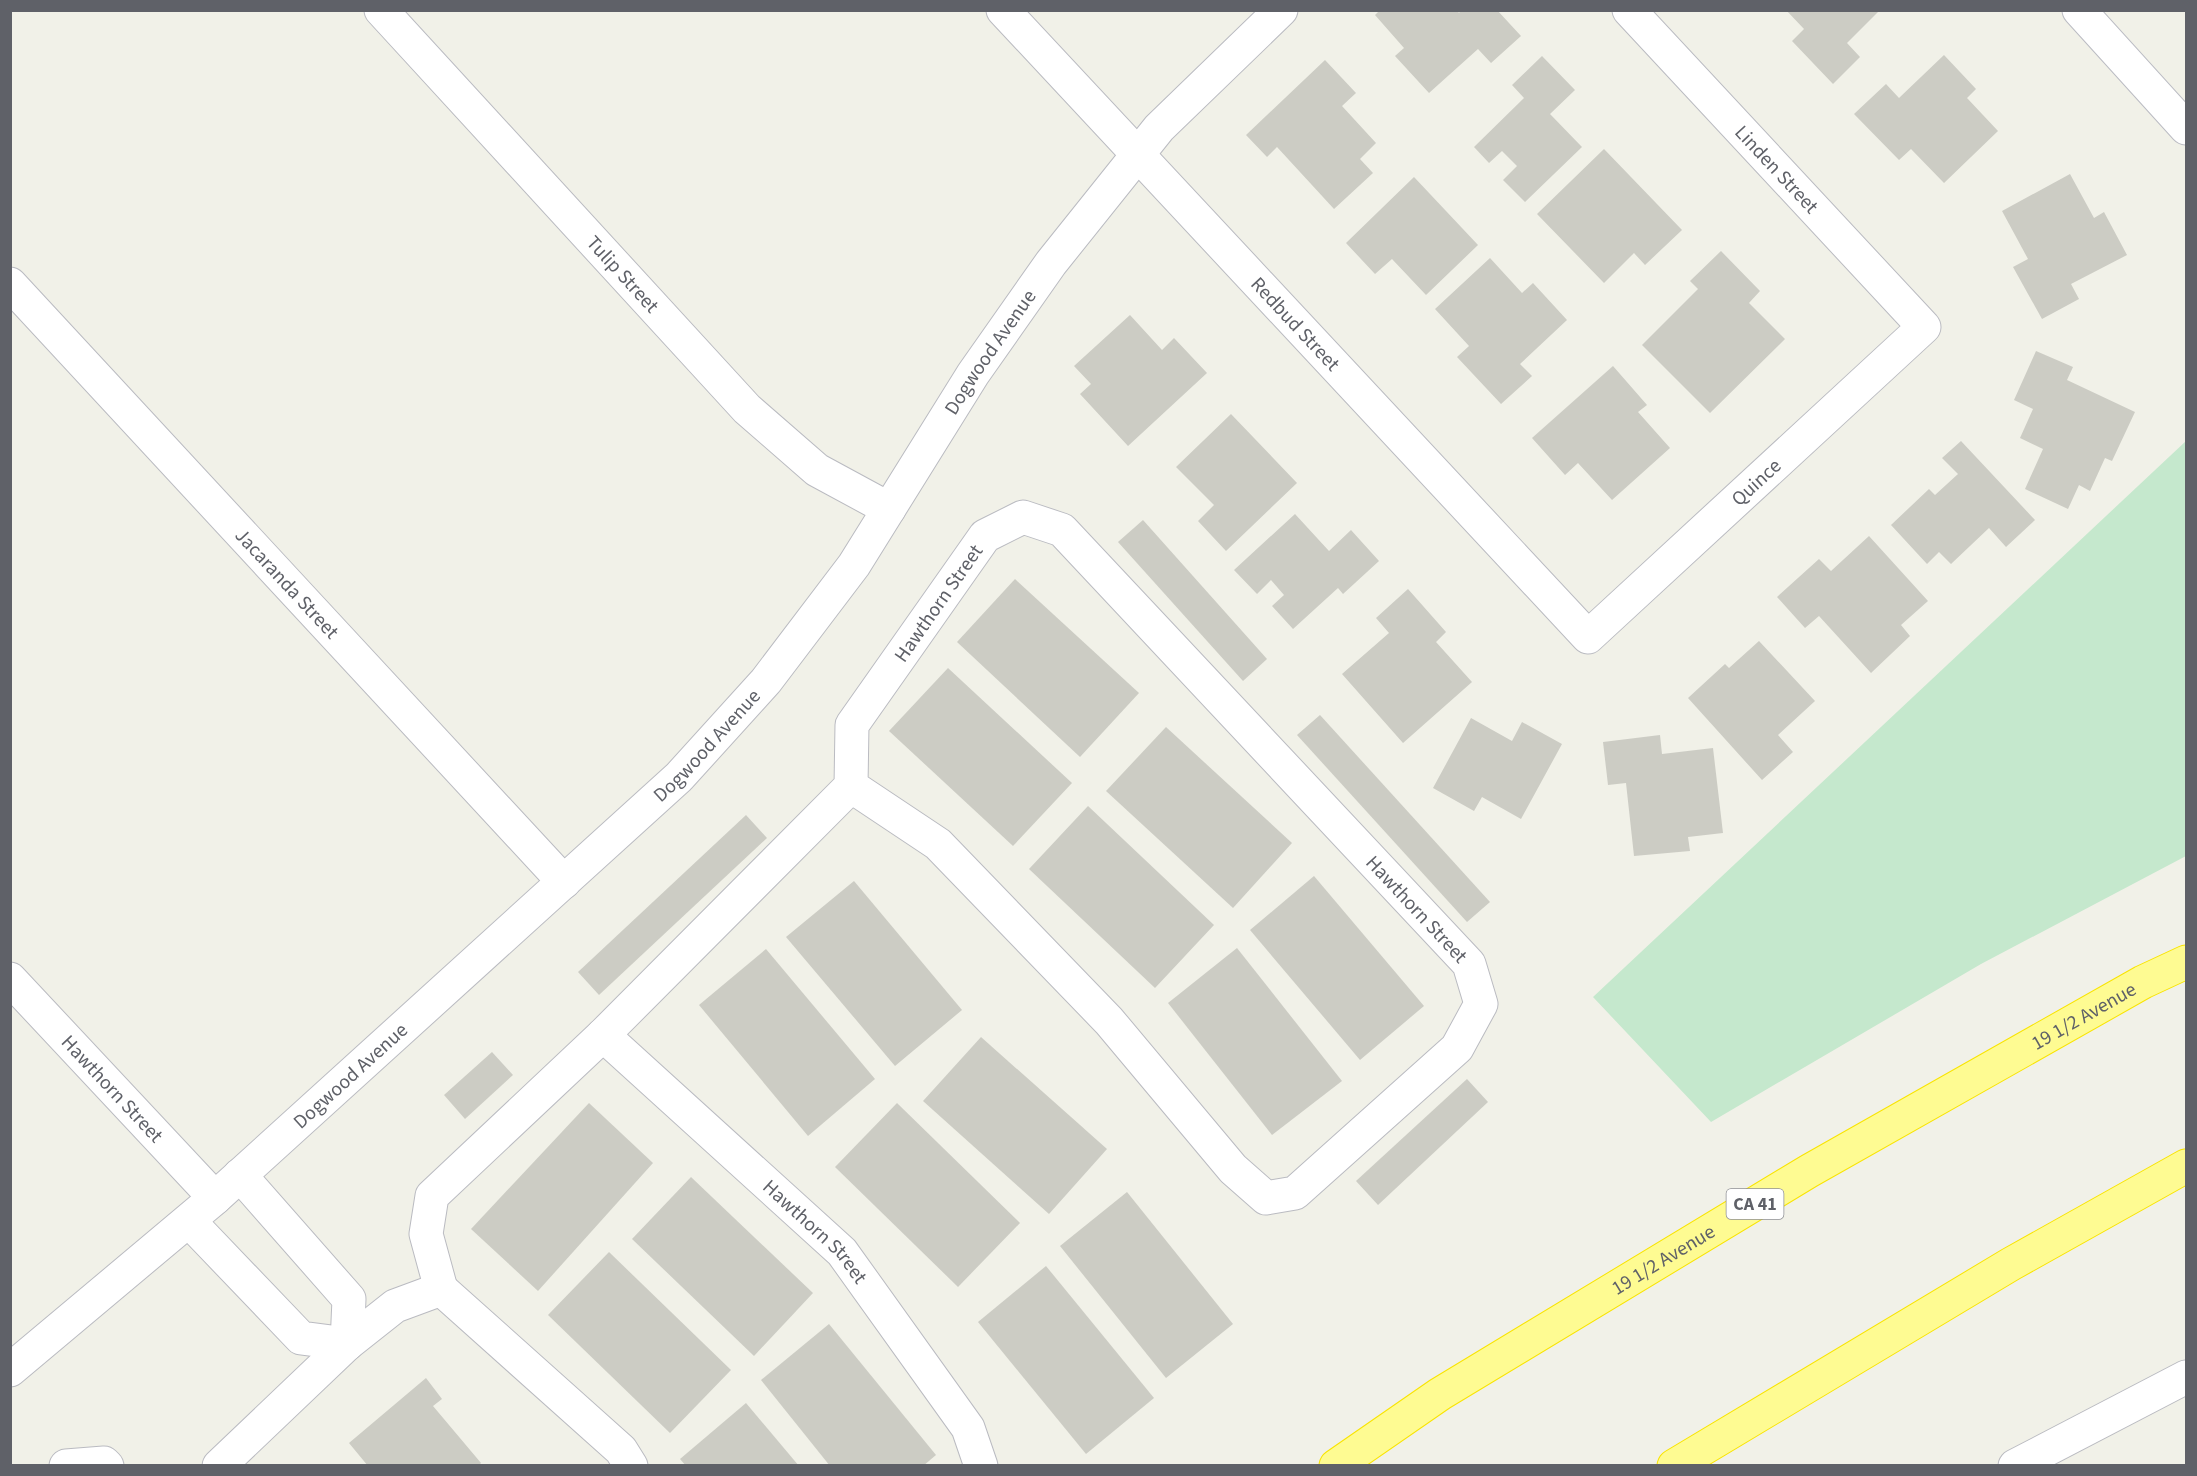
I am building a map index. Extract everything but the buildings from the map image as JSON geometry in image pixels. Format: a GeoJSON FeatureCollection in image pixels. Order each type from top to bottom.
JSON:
{"type":"FeatureCollection","features":[{"type":"Feature","properties":{"kind":"highway","name":"19 1/2 Avenue"},"geometry":{"type":"LineString","coordinates":[[1336,1466],[1440,1394],[1809,1171],[2143,982],[2187,962]]}},
{"type":"Feature","properties":{"kind":"highway"},"geometry":{"type":"LineString","coordinates":[[1674,1466],[2011,1264],[2187,1166]]}},
{"type":"Feature","properties":{"kind":"street","name":"Tulip Street"},"geometry":{"type":"LineString","coordinates":[[381,10],[747,409],[817,470],[889,509]]}},
{"type":"Feature","properties":{"kind":"street","name":"Redbud Street"},"geometry":{"type":"LineString","coordinates":[[1003,10],[1588,637]]}},
{"type":"Feature","properties":{"kind":"street","name":"Dogwood Avenue"},"geometry":{"type":"LineString","coordinates":[[10,1370],[215,1198],[679,777],[766,681],[854,565],[986,355],[1052,263],[1159,128],[1281,10]]}},
{"type":"Feature","properties":{"kind":"street","name":"Linden Street"},"geometry":{"type":"LineString","coordinates":[[1629,10],[1924,327]]}},
{"type":"Feature","properties":{"kind":"street"},"geometry":{"type":"LineString","coordinates":[[2079,10],[2187,128]]}},
{"type":"Feature","properties":{"kind":"street","name":"Jacaranda Street"},"geometry":{"type":"LineString","coordinates":[[10,284],[564,882]]}},
{"type":"Feature","properties":{"kind":"street","name":"Quince"},"geometry":{"type":"LineString","coordinates":[[1588,637],[1924,327]]}},
{"type":"Feature","properties":{"kind":"street","name":"Hawthorn Street"},"geometry":{"type":"LineString","coordinates":[[1023,517],[1062,530],[1469,964],[1481,1004],[1457,1048],[1295,1193],[1266,1198],[1233,1169],[1108,1021],[938,844],[851,786],[852,724],[985,536],[1023,517]]}},
{"type":"Feature","properties":{"kind":"street"},"geometry":{"type":"LineString","coordinates":[[631,1466],[621,1450],[441,1289],[426,1234],[432,1196],[603,1035],[851,786]]}},
{"type":"Feature","properties":{"kind":"street","name":"Hawthorn Street"},"geometry":{"type":"LineString","coordinates":[[10,979],[215,1198]]}},
{"type":"Feature","properties":{"kind":"street","name":"Hawthorn Street"},"geometry":{"type":"LineString","coordinates":[[603,1035],[842,1252],[968,1428],[981,1466]]}},
{"type":"Feature","properties":{"kind":"street"},"geometry":{"type":"LineString","coordinates":[[240,1175],[348,1299],[347,1344]]}},
{"type":"Feature","properties":{"kind":"street"},"geometry":{"type":"LineString","coordinates":[[189,1221],[301,1338],[347,1344]]}},
{"type":"Feature","properties":{"kind":"street"},"geometry":{"type":"LineString","coordinates":[[219,1466],[347,1344],[395,1306],[441,1289]]}},
{"type":"Feature","properties":{"kind":"street"},"geometry":{"type":"LineString","coordinates":[[2015,1466],[2187,1377]]}},
{"type":"Feature","properties":{"kind":"street"},"geometry":{"type":"LineString","coordinates":[[66,1466],[104,1463],[107,1466]]}},
{"type":"Feature","properties":{"kind":"green space"},"geometry":{"type":"Polygon","coordinates":[[[2186,441],[2186,856],[1981,964],[1711,1122],[1593,997],[2186,441]]]}}]}
